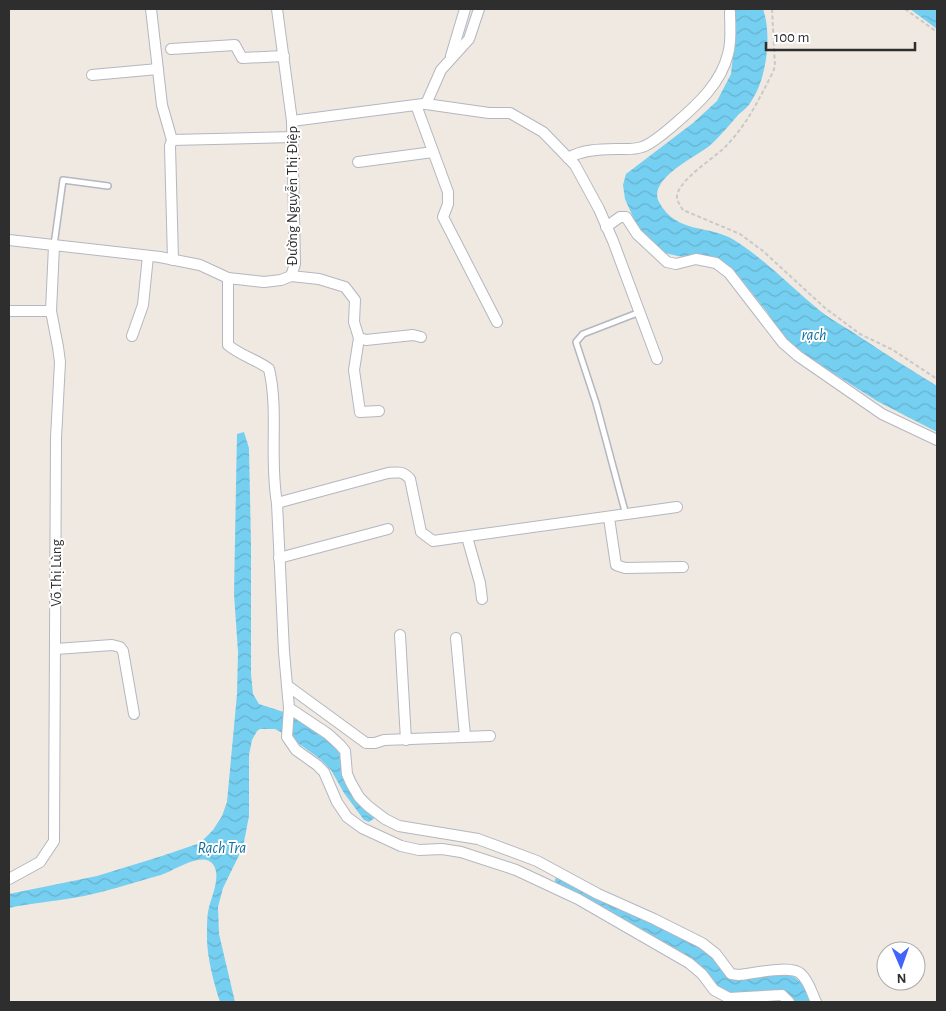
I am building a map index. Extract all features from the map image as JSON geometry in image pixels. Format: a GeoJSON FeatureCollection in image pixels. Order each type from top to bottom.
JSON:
{"type":"FeatureCollection","features":[{"type":"Feature","properties":{"kind":"street"},"geometry":{"type":"LineString","coordinates":[[151,9],[162,105],[172,140],[170,146],[173,260]]}},
{"type":"Feature","properties":{"kind":"street","name":"Đường Nguyễn Thị Điệp"},"geometry":{"type":"LineString","coordinates":[[9,240],[173,260],[200,266],[228,278],[264,282],[281,280],[291,276],[295,264],[293,137],[277,9]]}},
{"type":"Feature","properties":{"kind":"street"},"geometry":{"type":"LineString","coordinates":[[450,60],[465,9]]}},
{"type":"Feature","properties":{"kind":"street"},"geometry":{"type":"LineString","coordinates":[[479,9],[469,40],[441,70],[421,105],[433,152],[448,192],[448,204],[442,217],[497,322]]}},
{"type":"Feature","properties":{"kind":"street"},"geometry":{"type":"LineString","coordinates":[[568,158],[576,153],[601,149],[632,150],[643,147],[670,128],[699,103],[721,72],[728,54],[730,12]]}},
{"type":"Feature","properties":{"kind":"street"},"geometry":{"type":"LineString","coordinates":[[171,49],[235,45],[242,58],[284,56]]}},
{"type":"Feature","properties":{"kind":"street"},"geometry":{"type":"LineString","coordinates":[[92,75],[158,69]]}},
{"type":"Feature","properties":{"kind":"street"},"geometry":{"type":"LineString","coordinates":[[292,121],[421,105],[489,114],[510,113],[543,132],[575,165],[599,209],[657,359]]}},
{"type":"Feature","properties":{"kind":"street"},"geometry":{"type":"LineString","coordinates":[[172,140],[293,137]]}},
{"type":"Feature","properties":{"kind":"street"},"geometry":{"type":"LineString","coordinates":[[358,162],[433,152]]}},
{"type":"Feature","properties":{"kind":"street"},"geometry":{"type":"LineString","coordinates":[[606,227],[620,217],[626,217],[637,234],[667,262],[676,264],[696,259],[716,264],[729,273],[783,343],[798,356],[882,414],[937,440]]}},
{"type":"Feature","properties":{"kind":"street","name":"Võ Thị Lùng"},"geometry":{"type":"LineString","coordinates":[[9,879],[40,862],[54,841],[56,438],[60,362],[51,311],[54,246]]}},
{"type":"Feature","properties":{"kind":"street"},"geometry":{"type":"LineString","coordinates":[[132,336],[143,305],[148,256]]}},
{"type":"Feature","properties":{"kind":"street"},"geometry":{"type":"LineString","coordinates":[[291,276],[319,279],[345,288],[355,300],[354,322],[359,338],[354,370],[360,412],[379,411]]}},
{"type":"Feature","properties":{"kind":"street"},"geometry":{"type":"LineString","coordinates":[[228,278],[228,345],[248,359],[265,366],[269,369],[271,376],[272,466],[277,502],[284,652],[288,686],[287,737],[296,750],[324,772],[337,802],[347,817],[362,828],[401,846],[418,850],[442,849],[461,852],[516,870],[578,900],[689,963],[702,974],[720,995],[729,998],[782,995],[790,1002]]}},
{"type":"Feature","properties":{"kind":"street"},"geometry":{"type":"LineString","coordinates":[[9,311],[51,311]]}},
{"type":"Feature","properties":{"kind":"street"},"geometry":{"type":"LineString","coordinates":[[359,338],[366,340],[413,335],[421,337]]}},
{"type":"Feature","properties":{"kind":"street"},"geometry":{"type":"LineString","coordinates":[[277,502],[388,473],[405,473],[410,479],[421,532],[425,537],[433,541],[609,518],[677,507]]}},
{"type":"Feature","properties":{"kind":"street"},"geometry":{"type":"LineString","coordinates":[[609,518],[616,565],[625,568],[683,567]]}},
{"type":"Feature","properties":{"kind":"street"},"geometry":{"type":"LineString","coordinates":[[279,558],[388,529]]}},
{"type":"Feature","properties":{"kind":"street"},"geometry":{"type":"LineString","coordinates":[[467,537],[480,583],[482,599]]}},
{"type":"Feature","properties":{"kind":"street"},"geometry":{"type":"LineString","coordinates":[[400,635],[406,740]]}},
{"type":"Feature","properties":{"kind":"street"},"geometry":{"type":"LineString","coordinates":[[456,638],[465,736]]}},
{"type":"Feature","properties":{"kind":"street"},"geometry":{"type":"LineString","coordinates":[[56,649],[112,645],[120,647],[123,651],[134,714]]}},
{"type":"Feature","properties":{"kind":"street"},"geometry":{"type":"LineString","coordinates":[[288,686],[366,743],[384,740],[490,736]]}},
{"type":"Feature","properties":{"kind":"street"},"geometry":{"type":"LineString","coordinates":[[289,710],[328,734],[340,745],[344,752],[350,783],[368,806],[392,823],[432,833],[478,839],[537,861],[598,894],[702,943],[716,954],[731,974],[739,975],[793,970],[801,974],[816,1002]]}},
{"type":"Feature","properties":{"kind":"lane"},"geometry":{"type":"LineString","coordinates":[[54,246],[63,180],[108,186]]}},
{"type":"Feature","properties":{"kind":"lane"},"geometry":{"type":"LineString","coordinates":[[626,515],[596,403],[576,342],[583,334],[640,312]]}},
{"type":"Feature","properties":{"kind":"path"},"geometry":{"type":"LineString","coordinates":[[772,9],[775,66],[773,72],[750,118],[716,156],[682,185],[677,194],[678,203],[683,210],[740,234],[763,251],[832,314],[860,334],[892,350],[937,379]]}},
{"type":"Feature","properties":{"kind":"path"},"geometry":{"type":"LineString","coordinates":[[905,9],[937,32]]}},
{"type":"Feature","properties":{"kind":"water","name":"rạch"},"geometry":{"type":"Polygon","coordinates":[[[734,9],[763,9],[766,19],[766,55],[757,91],[748,106],[708,147],[674,170],[666,178],[657,194],[659,202],[675,220],[724,235],[734,240],[768,265],[823,313],[937,386],[937,432],[877,401],[795,349],[781,334],[767,312],[741,279],[720,262],[660,252],[637,226],[625,199],[623,185],[626,174],[693,123],[717,101],[731,74],[735,35],[734,9]]]}},
{"type":"Feature","properties":{"kind":"water"},"geometry":{"type":"Polygon","coordinates":[[[910,9],[937,9],[937,29],[910,9]]]}},
{"type":"Feature","properties":{"kind":"water","name":"Rạch Tra"},"geometry":{"type":"Polygon","coordinates":[[[244,432],[249,448],[251,674],[253,694],[259,704],[293,715],[330,741],[343,758],[376,817],[369,822],[364,820],[344,793],[331,770],[320,759],[291,738],[275,729],[260,729],[257,731],[252,740],[249,755],[249,816],[243,847],[223,888],[218,907],[219,934],[235,1002],[220,1002],[210,967],[207,940],[208,912],[216,879],[215,868],[211,862],[198,860],[190,862],[161,875],[106,891],[9,908],[9,894],[97,876],[200,843],[213,830],[222,816],[227,802],[237,694],[238,652],[234,594],[237,434],[244,432]]]}},
{"type":"Feature","properties":{"kind":"water"},"geometry":{"type":"Polygon","coordinates":[[[558,877],[705,949],[725,970],[786,974],[796,978],[808,992],[812,1002],[793,1002],[783,992],[775,990],[737,994],[722,991],[698,965],[555,883],[555,879],[558,877]]]}}]}
